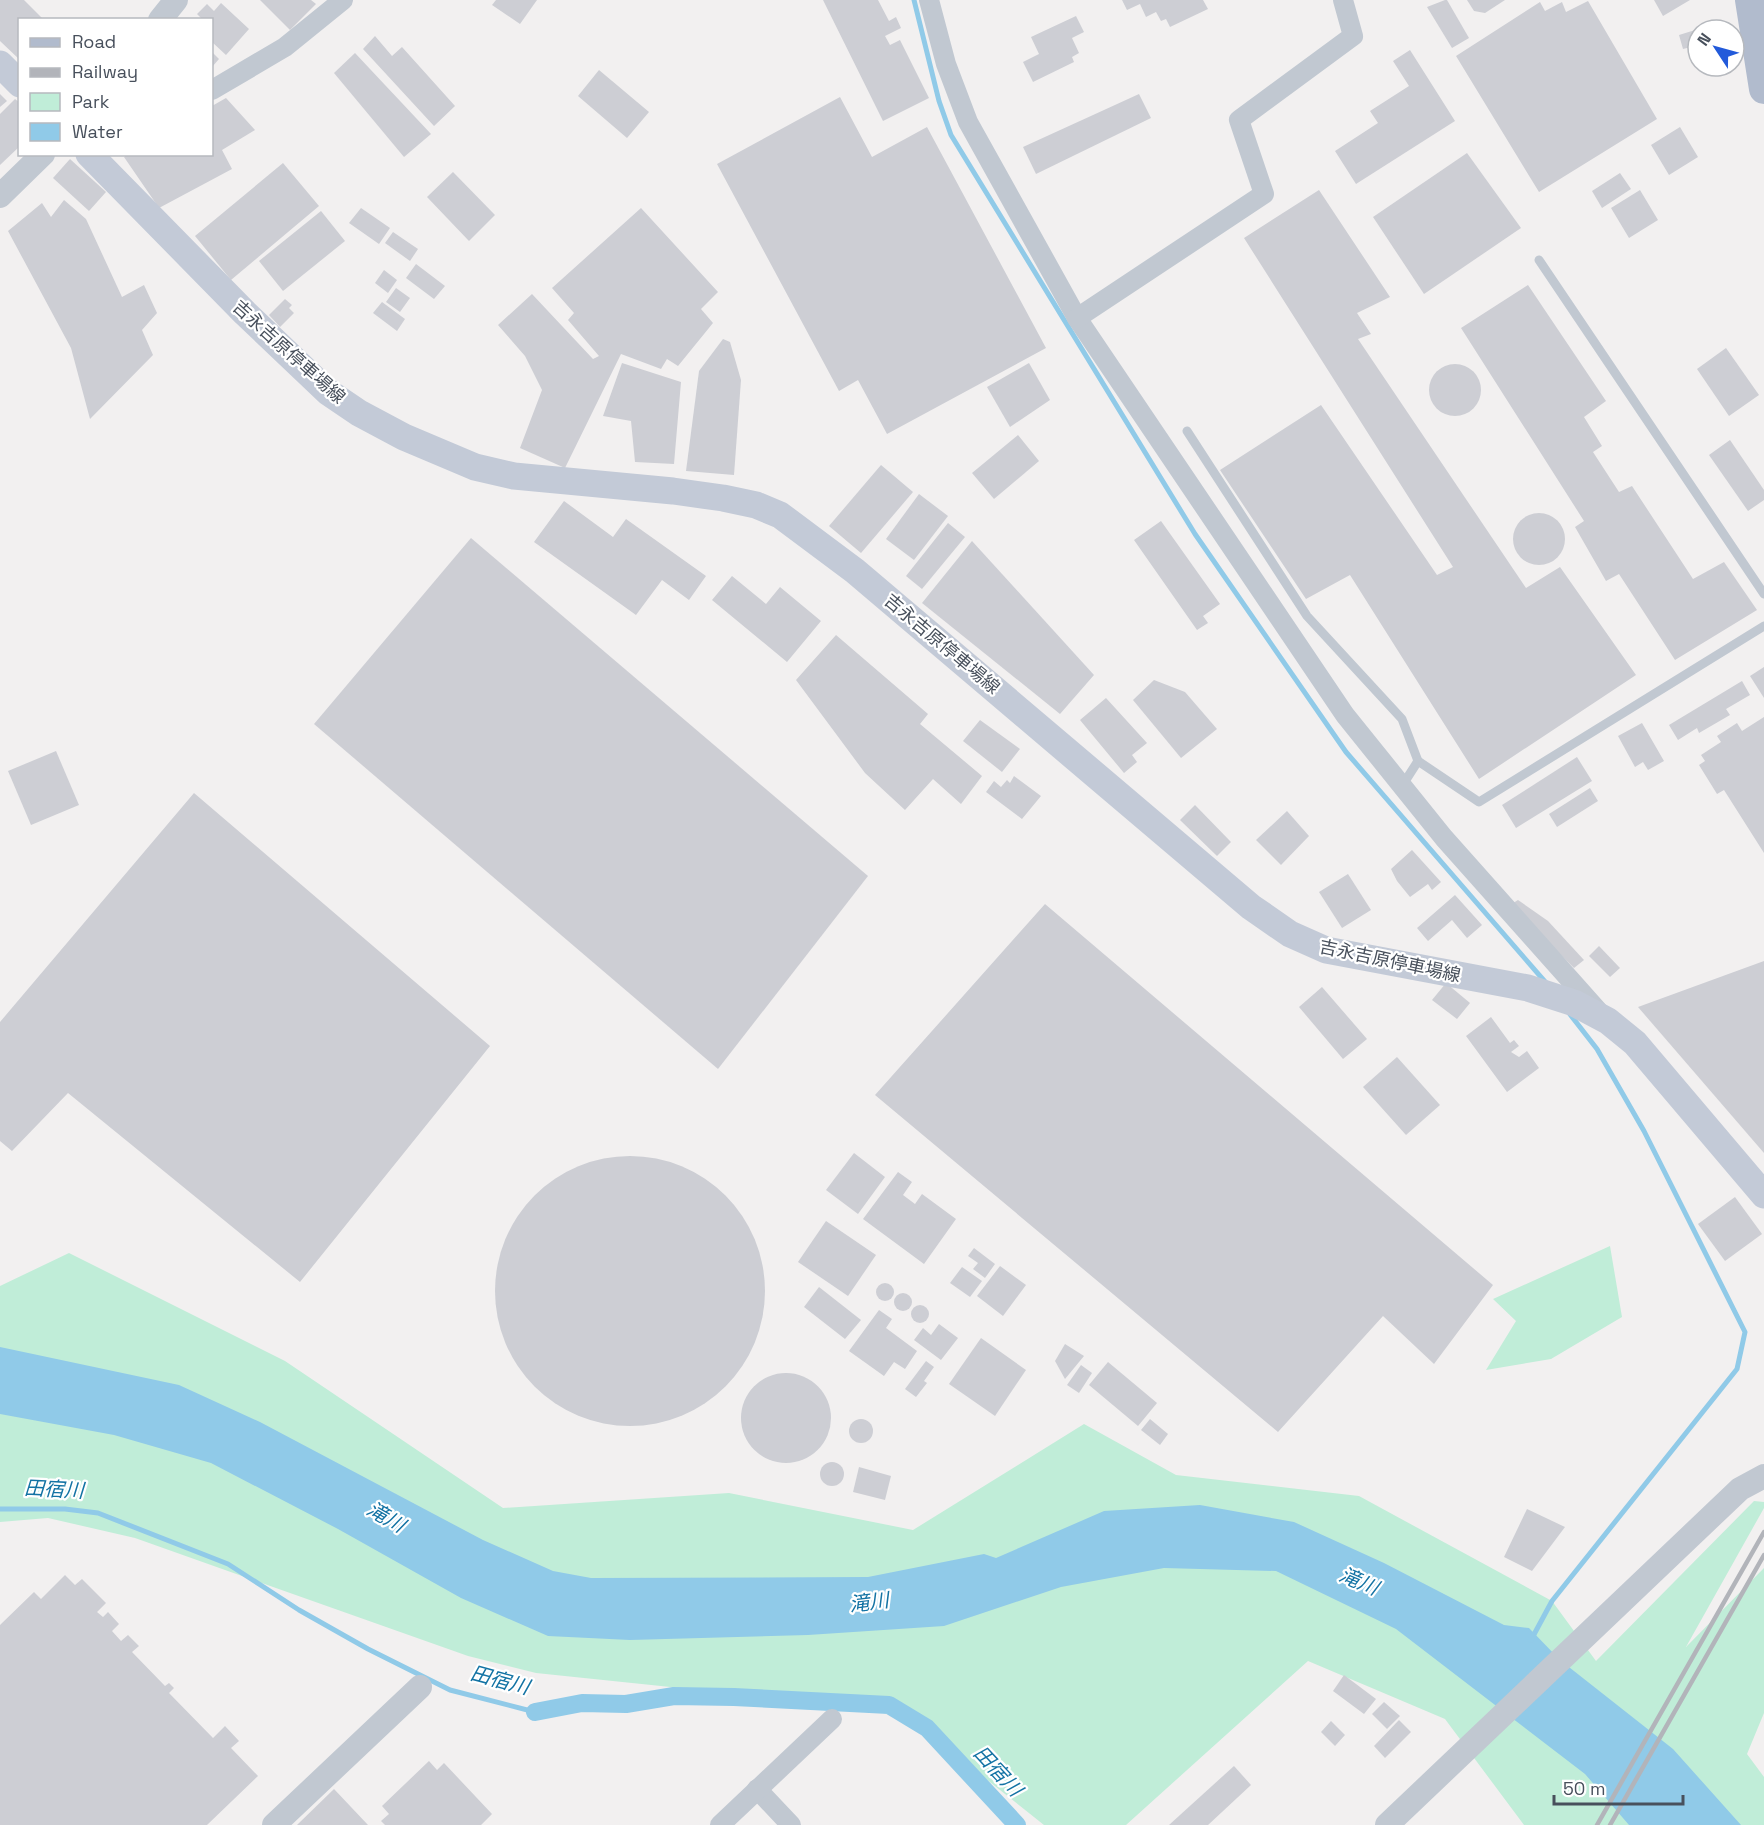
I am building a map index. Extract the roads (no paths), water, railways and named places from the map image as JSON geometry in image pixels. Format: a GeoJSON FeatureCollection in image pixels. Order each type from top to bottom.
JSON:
{"type":"FeatureCollection","features":[{"type":"Feature","properties":{"kind":"main road"},"geometry":{"type":"LineString","coordinates":[[1750,0],[1764,89]]}},
{"type":"Feature","properties":{"kind":"main road"},"geometry":{"type":"LineString","coordinates":[[0,64],[18,82]]}},
{"type":"Feature","properties":{"kind":"main road","name":"吉永吉原停車場線"},"geometry":{"type":"LineString","coordinates":[[91,156],[289,356],[328,392],[359,413],[404,437],[476,467],[514,476],[723,498],[756,505],[780,515],[855,571],[1251,907],[1290,934],[1326,950],[1528,988],[1574,1003],[1608,1021],[1635,1043],[1764,1195]]}},
{"type":"Feature","properties":{"kind":"street"},"geometry":{"type":"LineString","coordinates":[[162,18],[176,0]]}},
{"type":"Feature","properties":{"kind":"street"},"geometry":{"type":"LineString","coordinates":[[213,89],[285,47],[343,0]]}},
{"type":"Feature","properties":{"kind":"street"},"geometry":{"type":"LineString","coordinates":[[929,0],[946,64],[968,122],[1077,318],[1345,715],[1444,838],[1608,1021]]}},
{"type":"Feature","properties":{"kind":"street"},"geometry":{"type":"LineString","coordinates":[[1077,318],[1264,194],[1239,120],[1353,36],[1343,0]]}},
{"type":"Feature","properties":{"kind":"street"},"geometry":{"type":"LineString","coordinates":[[0,196],[41,156]]}},
{"type":"Feature","properties":{"kind":"street"},"geometry":{"type":"LineString","coordinates":[[1387,1825],[1740,1489],[1764,1476]]}},
{"type":"Feature","properties":{"kind":"street"},"geometry":{"type":"LineString","coordinates":[[274,1825],[420,1687]]}},
{"type":"Feature","properties":{"kind":"street"},"geometry":{"type":"LineString","coordinates":[[720,1825],[832,1719]]}},
{"type":"Feature","properties":{"kind":"street"},"geometry":{"type":"LineString","coordinates":[[757,1789],[791,1825]]}},
{"type":"Feature","properties":{"kind":"lane"},"geometry":{"type":"LineString","coordinates":[[1539,260],[1764,594]]}},
{"type":"Feature","properties":{"kind":"lane"},"geometry":{"type":"LineString","coordinates":[[1187,431],[1307,616],[1402,718],[1418,761],[1479,802],[1764,626]]}},
{"type":"Feature","properties":{"kind":"lane"},"geometry":{"type":"LineString","coordinates":[[1402,786],[1418,761]]}},
{"type":"Feature","properties":{"kind":"water","name":"滝川"},"geometry":{"type":"Polygon","coordinates":[[[0,1347],[179,1385],[260,1422],[483,1540],[553,1571],[591,1578],[868,1577],[984,1554],[996,1558],[1104,1511],[1200,1505],[1294,1522],[1384,1563],[1504,1625],[1529,1628],[1560,1660],[1673,1749],[1741,1825],[1629,1825],[1585,1774],[1396,1629],[1276,1571],[1164,1568],[1061,1587],[944,1626],[808,1635],[630,1640],[548,1636],[461,1598],[338,1529],[211,1463],[114,1435],[0,1414],[0,1347]]]}},
{"type":"Feature","properties":{"kind":"waterway"},"geometry":{"type":"LineString","coordinates":[[914,0],[939,101],[951,135],[1195,534],[1346,752],[1547,984]]}},
{"type":"Feature","properties":{"kind":"waterway"},"geometry":{"type":"LineString","coordinates":[[1531,1640],[1552,1601],[1737,1369],[1745,1332],[1644,1131],[1597,1049],[1569,1013]]}},
{"type":"Feature","properties":{"kind":"waterway","name":"田宿川"},"geometry":{"type":"LineString","coordinates":[[0,1509],[65,1509],[98,1513],[228,1564],[299,1610],[368,1649],[450,1690],[535,1712]]}},
{"type":"Feature","properties":{"kind":"waterway","name":"田宿川"},"geometry":{"type":"LineString","coordinates":[[535,1712],[582,1703],[626,1704],[674,1696],[889,1705],[927,1728],[1017,1825]]}},
{"type":"Feature","properties":{"kind":"railway"},"geometry":{"type":"LineString","coordinates":[[1597,1825],[1764,1532]]}},
{"type":"Feature","properties":{"kind":"railway"},"geometry":{"type":"LineString","coordinates":[[1610,1825],[1764,1555]]}}]}
